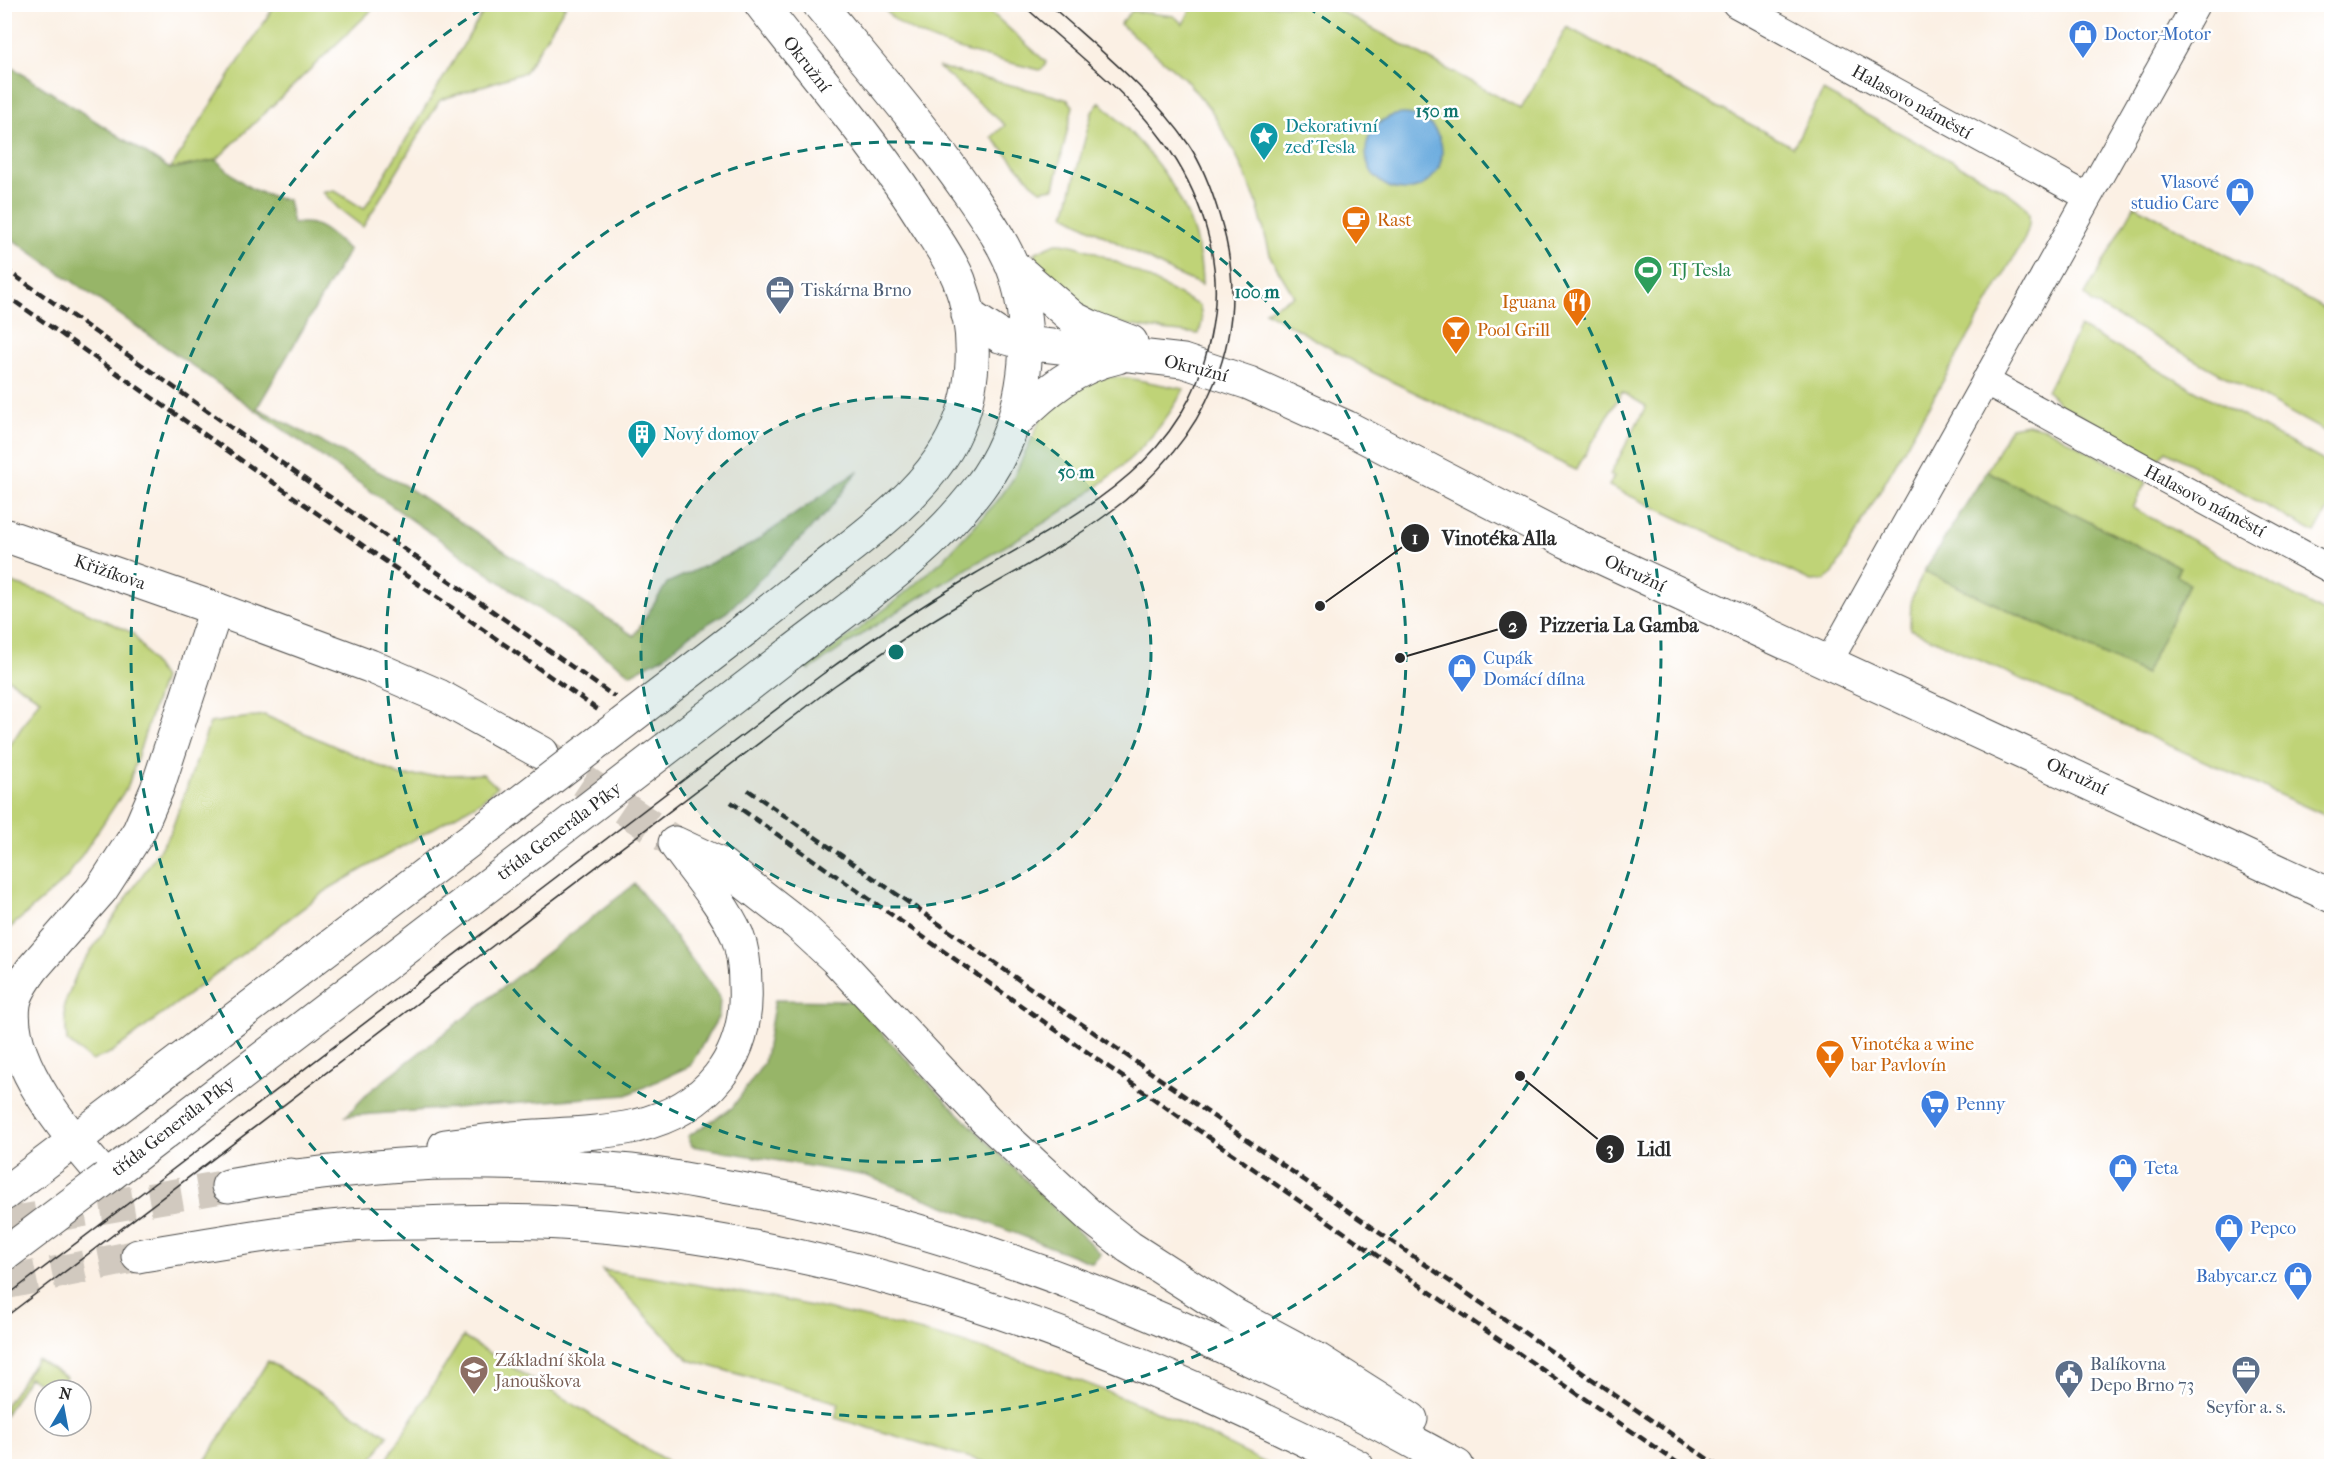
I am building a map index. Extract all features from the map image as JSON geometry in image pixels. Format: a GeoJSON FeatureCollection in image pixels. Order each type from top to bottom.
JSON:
{"type":"FeatureCollection","features":[{"type":"Feature","properties":{"kind":"main road","name":"Okružní"},"geometry":{"type":"LineString","coordinates":[[761,4],[910,198],[958,279],[968,315],[1000,336],[1025,343],[1184,362],[1249,383],[1346,428],[1566,541],[1997,739],[2331,896]]}},
{"type":"Feature","properties":{"kind":"main road"},"geometry":{"type":"LineString","coordinates":[[819,4],[931,141],[984,215],[1017,277],[1025,343],[993,365],[969,391]]}},
{"type":"Feature","properties":{"kind":"main road"},"geometry":{"type":"LineString","coordinates":[[1011,264],[1073,318],[1107,334],[1184,362]]}},
{"type":"Feature","properties":{"kind":"main road"},"geometry":{"type":"LineString","coordinates":[[4,1194],[72,1148],[873,530],[916,488],[940,459],[962,416],[969,391],[973,352],[968,315]]}},
{"type":"Feature","properties":{"kind":"main road","name":"třída Generála Píky"},"geometry":{"type":"LineString","coordinates":[[4,1255],[920,552],[980,488],[999,459],[1015,422],[1021,392],[1025,343]]}},
{"type":"Feature","properties":{"kind":"main road"},"geometry":{"type":"LineString","coordinates":[[1015,422],[1048,390],[1067,377],[1088,366],[1130,354]]}},
{"type":"Feature","properties":{"kind":"main road","name":"Křižíkova"},"geometry":{"type":"LineString","coordinates":[[4,535],[370,666],[439,696],[542,753]]}},
{"type":"Feature","properties":{"kind":"main road"},"geometry":{"type":"LineString","coordinates":[[106,1178],[72,1148],[50,1107],[18,1045],[14,1026],[14,1002],[33,968],[101,890],[139,831],[157,789],[216,609]]}},
{"type":"Feature","properties":{"kind":"main road"},"geometry":{"type":"LineString","coordinates":[[228,1186],[431,1148],[636,1125],[670,1114],[705,1092],[722,1074],[734,1052],[744,1024],[746,1001],[743,957],[738,936],[726,914],[675,843],[722,866],[798,924],[836,959],[985,1119],[1092,1217],[1129,1247],[1236,1316],[1318,1360],[1433,1433],[1474,1467]]}},
{"type":"Feature","properties":{"kind":"main road"},"geometry":{"type":"LineString","coordinates":[[269,1179],[356,1169],[441,1163],[536,1164],[634,1171],[770,1193],[869,1216],[1065,1281],[1171,1325],[1271,1369],[1384,1426],[1456,1467]]}},
{"type":"Feature","properties":{"kind":"main road"},"geometry":{"type":"LineString","coordinates":[[138,1256],[226,1241],[353,1225],[486,1221],[560,1223],[634,1229],[744,1246],[862,1271],[1054,1331],[1160,1372],[1266,1420],[1357,1467]]}},
{"type":"Feature","properties":{"kind":"street","name":"Halasovo náměstí"},"geometry":{"type":"LineString","coordinates":[[1736,4],[2088,197]]}},
{"type":"Feature","properties":{"kind":"street"},"geometry":{"type":"LineString","coordinates":[[1828,663],[2196,4]]}},
{"type":"Feature","properties":{"kind":"street","name":"Halasovo náměstí"},"geometry":{"type":"LineString","coordinates":[[1985,381],[2331,570]]}},
{"type":"Feature","properties":{"kind":"green space"},"geometry":{"type":"Polygon","coordinates":[[[488,4],[566,5],[525,72],[440,100],[363,227],[338,208],[323,192],[335,191],[364,209],[488,4]]]}},
{"type":"Feature","properties":{"kind":"green space"},"geometry":{"type":"Polygon","coordinates":[[[275,5],[377,5],[216,160],[170,169],[275,5]]]}},
{"type":"Feature","properties":{"kind":"green space"},"geometry":{"type":"Polygon","coordinates":[[[882,5],[983,5],[1046,62],[1040,70],[953,47],[909,29],[892,18],[882,5]]]}},
{"type":"Feature","properties":{"kind":"green space","name":"TJ Tesla"},"geometry":{"type":"Polygon","coordinates":[[[1193,5],[1329,5],[1521,109],[1567,27],[1793,147],[1823,91],[2004,190],[2027,210],[2028,229],[2025,238],[1832,575],[1825,580],[1811,581],[1609,486],[1614,476],[1610,475],[1646,406],[1622,392],[1576,470],[1374,373],[1265,311],[1294,296],[1271,258],[1256,200],[1236,155],[1211,110],[1184,78],[1120,24],[1132,11],[1174,16],[1183,24],[1193,5]]]}},
{"type":"Feature","properties":{"kind":"green space"},"geometry":{"type":"Polygon","coordinates":[[[5,63],[170,169],[216,160],[249,187],[265,195],[288,200],[293,224],[310,224],[324,229],[349,250],[257,408],[404,485],[634,636],[667,583],[750,545],[858,471],[828,511],[727,612],[688,636],[665,656],[631,674],[5,234],[5,63]]]}},
{"type":"Feature","properties":{"kind":"green space"},"geometry":{"type":"Polygon","coordinates":[[[938,67],[1068,100],[1073,106],[1054,188],[1041,190],[1032,183],[992,137],[1005,125],[938,67]]]}},
{"type":"Feature","properties":{"kind":"green space"},"geometry":{"type":"Polygon","coordinates":[[[1100,102],[1139,141],[1156,162],[1184,206],[1200,257],[1202,285],[1176,274],[1065,215],[1092,112],[1100,102]]]}},
{"type":"Feature","properties":{"kind":"green space"},"geometry":{"type":"Polygon","coordinates":[[[2135,205],[2331,312],[2331,435],[2092,303],[2085,295],[2135,205]]]}},
{"type":"Feature","properties":{"kind":"green space"},"geometry":{"type":"Polygon","coordinates":[[[1056,243],[1070,244],[1107,258],[1200,306],[1202,322],[1199,334],[1123,324],[1081,310],[1054,284],[1034,253],[1056,243]]]}},
{"type":"Feature","properties":{"kind":"green space"},"geometry":{"type":"Polygon","coordinates":[[[2080,327],[2331,465],[2331,504],[2315,533],[2166,451],[2158,459],[2061,405],[2047,391],[2080,327]]]}},
{"type":"Feature","properties":{"kind":"green space"},"geometry":{"type":"Polygon","coordinates":[[[1101,376],[1128,378],[1184,389],[1164,421],[1140,449],[1083,497],[899,610],[809,670],[807,668],[893,603],[943,560],[999,499],[1013,479],[1049,405],[1101,376]]]}},
{"type":"Feature","properties":{"kind":"green space"},"geometry":{"type":"Polygon","coordinates":[[[2028,424],[2045,428],[2146,482],[2133,508],[2331,616],[2331,818],[1910,629],[1911,600],[1924,571],[2145,674],[2179,567],[1987,471],[2011,427],[2028,424]]]}},
{"type":"Feature","properties":{"kind":"green space"},"geometry":{"type":"Polygon","coordinates":[[[1987,471],[2180,567],[2175,574],[2189,584],[2145,674],[1924,571],[1987,471]]]}},
{"type":"Feature","properties":{"kind":"green space"},"geometry":{"type":"Polygon","coordinates":[[[5,581],[47,594],[133,633],[163,678],[128,786],[66,879],[5,932],[5,753],[40,699],[5,677],[5,581]]]}},
{"type":"Feature","properties":{"kind":"green space"},"geometry":{"type":"Polygon","coordinates":[[[264,715],[402,776],[483,774],[497,787],[481,801],[330,888],[112,1052],[92,1061],[67,1041],[64,1005],[78,970],[170,834],[210,723],[264,715]]]}},
{"type":"Feature","properties":{"kind":"green space"},"geometry":{"type":"Polygon","coordinates":[[[635,884],[720,997],[719,1016],[690,1066],[627,1095],[346,1116],[369,1092],[635,884]]]}},
{"type":"Feature","properties":{"kind":"green space"},"geometry":{"type":"Polygon","coordinates":[[[775,1000],[852,1001],[943,1098],[1101,1254],[1092,1263],[867,1176],[692,1146],[688,1136],[732,1108],[764,1063],[775,1000]]]}},
{"type":"Feature","properties":{"kind":"green space"},"geometry":{"type":"Polygon","coordinates":[[[602,1270],[817,1307],[959,1342],[1098,1387],[1178,1421],[1272,1466],[998,1466],[835,1418],[839,1403],[689,1360],[602,1270]]]}},
{"type":"Feature","properties":{"kind":"green space"},"geometry":{"type":"Polygon","coordinates":[[[463,1337],[675,1466],[383,1466],[463,1337]]]}},
{"type":"Feature","properties":{"kind":"green space"},"geometry":{"type":"Polygon","coordinates":[[[37,1359],[66,1377],[33,1380],[29,1377],[5,1415],[5,1406],[37,1359]]]}},
{"type":"Feature","properties":{"kind":"green space"},"geometry":{"type":"Polygon","coordinates":[[[268,1361],[388,1435],[368,1466],[202,1466],[268,1361]]]}},
{"type":"Feature","properties":{"kind":"water"},"geometry":{"type":"Polygon","coordinates":[[[1404,114],[1418,117],[1431,125],[1439,138],[1442,152],[1439,166],[1431,179],[1418,187],[1404,190],[1390,187],[1377,179],[1369,166],[1366,152],[1369,138],[1377,125],[1390,117],[1404,114]]]}},
{"type":"Feature","properties":{"kind":"tunnel"},"geometry":{"type":"LineString","coordinates":[[542,753],[675,843]]}},
{"type":"Feature","properties":{"kind":"tunnel"},"geometry":{"type":"LineString","coordinates":[[4,1224],[228,1186]]}},
{"type":"Feature","properties":{"kind":"tunnel"},"geometry":{"type":"LineString","coordinates":[[4,1283],[138,1256]]}},
{"type":"Feature","properties":{"kind":"tram line"},"geometry":{"type":"LineString","coordinates":[[4,1298],[820,676],[914,612],[1094,502],[1129,474],[1160,444],[1185,407],[1203,365],[1214,314],[1214,269],[1205,224],[1188,181],[1164,142],[1149,123],[1115,87],[1022,4]]}},
{"type":"Feature","properties":{"kind":"tram line"},"geometry":{"type":"LineString","coordinates":[[4,1318],[834,686],[932,621],[1089,527],[1141,486],[1171,455],[1196,420],[1214,383],[1226,344],[1232,302],[1229,259],[1219,214],[1199,161],[1174,125],[1141,88],[1049,4]]}},
{"type":"Feature","properties":{"kind":"railway"},"geometry":{"type":"LineString","coordinates":[[4,268],[615,697]]}},
{"type":"Feature","properties":{"kind":"railway"},"geometry":{"type":"LineString","coordinates":[[4,294],[598,710]]}},
{"type":"Feature","properties":{"kind":"railway"},"geometry":{"type":"LineString","coordinates":[[748,790],[1394,1243],[1718,1466]]}},
{"type":"Feature","properties":{"kind":"railway"},"geometry":{"type":"LineString","coordinates":[[731,802],[1382,1259],[1682,1466]]}},
{"type":"Feature","properties":{"kind":"place","name":"Doctor-Motor"},"geometry":{"type":"Point","coordinates":[2083,60]}},
{"type":"Feature","properties":{"kind":"place","name":"Dekorativní zeď Tesla"},"geometry":{"type":"Point","coordinates":[1264,162]}},
{"type":"Feature","properties":{"kind":"place","name":"Vlasové studio Care"},"geometry":{"type":"Point","coordinates":[2240,218]}},
{"type":"Feature","properties":{"kind":"place","name":"Rast"},"geometry":{"type":"Point","coordinates":[1356,246]}},
{"type":"Feature","properties":{"kind":"place","name":"TJ Tesla"},"geometry":{"type":"Point","coordinates":[1648,296]}},
{"type":"Feature","properties":{"kind":"place","name":"Tiskárna Brno"},"geometry":{"type":"Point","coordinates":[780,316]}},
{"type":"Feature","properties":{"kind":"place","name":"Iguana"},"geometry":{"type":"Point","coordinates":[1577,328]}},
{"type":"Feature","properties":{"kind":"place","name":"Pool Grill"},"geometry":{"type":"Point","coordinates":[1456,356]}},
{"type":"Feature","properties":{"kind":"place","name":"Nový domov"},"geometry":{"type":"Point","coordinates":[642,460]}},
{"type":"Feature","properties":{"kind":"place","name":"Vinotéka Alla"},"geometry":{"type":"Point","coordinates":[1320,606]}},
{"type":"Feature","properties":{"kind":"place","name":"Pizzeria La Gamba"},"geometry":{"type":"Point","coordinates":[1400,658]}},
{"type":"Feature","properties":{"kind":"place","name":"Cupák Domácí dílna"},"geometry":{"type":"Point","coordinates":[1462,694]}},
{"type":"Feature","properties":{"kind":"place","name":"Lidl"},"geometry":{"type":"Point","coordinates":[1520,1076]}},
{"type":"Feature","properties":{"kind":"place","name":"Vinotéka a wine bar Pavlovín"},"geometry":{"type":"Point","coordinates":[1830,1080]}},
{"type":"Feature","properties":{"kind":"place","name":"Penny"},"geometry":{"type":"Point","coordinates":[1935,1130]}},
{"type":"Feature","properties":{"kind":"place","name":"Teta"},"geometry":{"type":"Point","coordinates":[2123,1194]}},
{"type":"Feature","properties":{"kind":"place","name":"Pepco"},"geometry":{"type":"Point","coordinates":[2229,1254]}},
{"type":"Feature","properties":{"kind":"place","name":"Babycar.cz"},"geometry":{"type":"Point","coordinates":[2298,1302]}},
{"type":"Feature","properties":{"kind":"place","name":"Základní škola Janouškova"},"geometry":{"type":"Point","coordinates":[474,1396]}},
{"type":"Feature","properties":{"kind":"place","name":"Seyfor a. s."},"geometry":{"type":"Point","coordinates":[2246,1396]}},
{"type":"Feature","properties":{"kind":"place","name":"Balíkovna Depo Brno 73"},"geometry":{"type":"Point","coordinates":[2069,1400]}}]}
